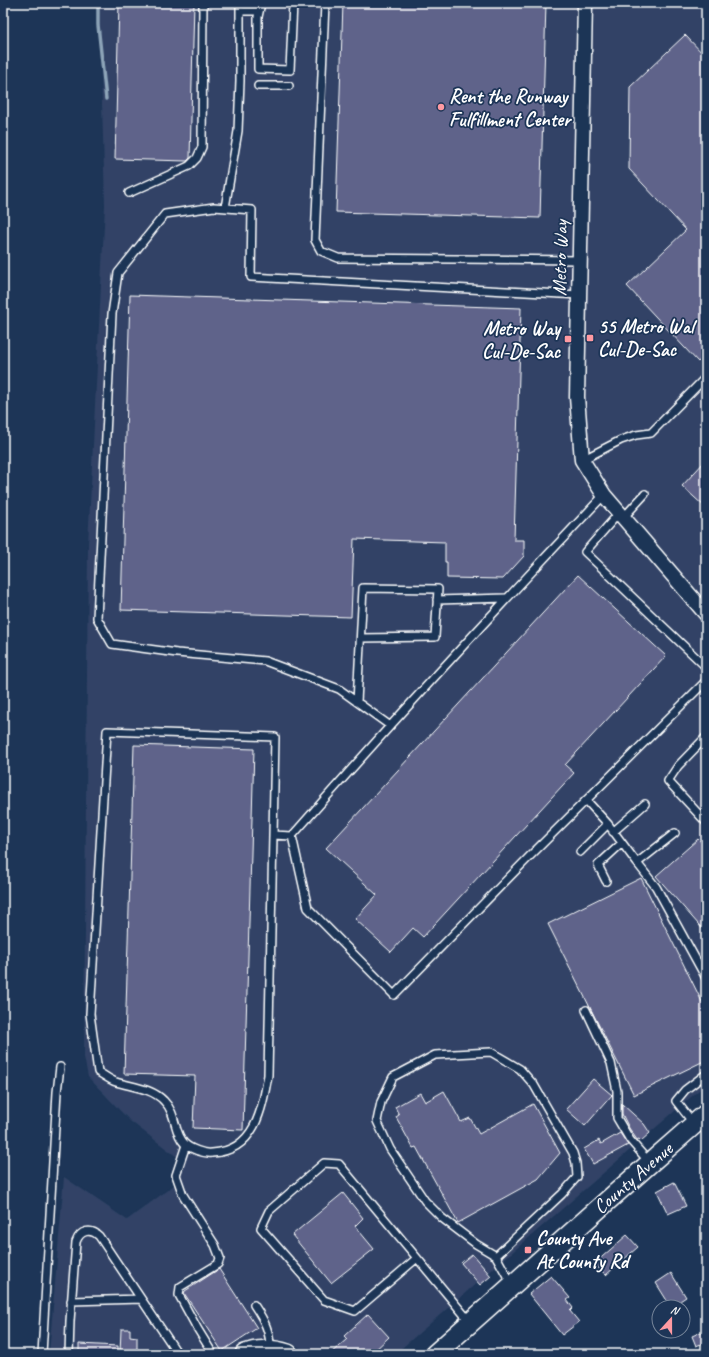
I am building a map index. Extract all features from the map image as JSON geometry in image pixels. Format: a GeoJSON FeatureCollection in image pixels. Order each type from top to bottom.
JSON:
{"type":"FeatureCollection","features":[{"type":"Feature","properties":{"kind":"main road","name":"County Avenue"},"geometry":{"type":"LineString","coordinates":[[435,1354],[700,1119]]}},
{"type":"Feature","properties":{"kind":"main road"},"geometry":{"type":"LineString","coordinates":[[450,1354],[496,1300]]}},
{"type":"Feature","properties":{"kind":"main road"},"geometry":{"type":"LineString","coordinates":[[245,1354],[258,1350],[279,1352]]}},
{"type":"Feature","properties":{"kind":"street","name":"Metro Way"},"geometry":{"type":"LineString","coordinates":[[585,3],[577,398],[582,460],[604,495],[706,614]]}},
{"type":"Feature","properties":{"kind":"lane"},"geometry":{"type":"LineString","coordinates":[[129,193],[189,166],[197,158],[202,147],[203,3]]}},
{"type":"Feature","properties":{"kind":"lane"},"geometry":{"type":"LineString","coordinates":[[225,208],[238,131],[240,81],[240,3]]}},
{"type":"Feature","properties":{"kind":"lane"},"geometry":{"type":"LineString","coordinates":[[261,3],[258,17],[258,69],[290,70],[293,3]]}},
{"type":"Feature","properties":{"kind":"lane"},"geometry":{"type":"LineString","coordinates":[[325,3],[315,240],[321,251],[338,258],[580,260]]}},
{"type":"Feature","properties":{"kind":"lane"},"geometry":{"type":"LineString","coordinates":[[240,11],[259,11]]}},
{"type":"Feature","properties":{"kind":"lane"},"geometry":{"type":"LineString","coordinates":[[258,86],[289,86]]}},
{"type":"Feature","properties":{"kind":"lane"},"geometry":{"type":"LineString","coordinates":[[389,725],[339,689],[265,661],[177,653],[112,644],[97,618],[112,314],[118,274],[165,214],[225,208],[252,210],[251,277],[579,294]]}},
{"type":"Feature","properties":{"kind":"lane"},"geometry":{"type":"LineString","coordinates":[[582,460],[621,440],[636,435],[651,433],[706,377]]}},
{"type":"Feature","properties":{"kind":"lane"},"geometry":{"type":"LineString","coordinates":[[645,494],[584,552],[706,666]]}},
{"type":"Feature","properties":{"kind":"lane"},"geometry":{"type":"LineString","coordinates":[[292,836],[389,725],[506,598],[604,495]]}},
{"type":"Feature","properties":{"kind":"lane"},"geometry":{"type":"LineString","coordinates":[[358,702],[363,588],[438,589],[435,637],[361,638]]}},
{"type":"Feature","properties":{"kind":"lane"},"geometry":{"type":"LineString","coordinates":[[437,600],[506,598]]}},
{"type":"Feature","properties":{"kind":"lane"},"geometry":{"type":"LineString","coordinates":[[292,836],[308,908],[394,996],[472,914],[706,681]]}},
{"type":"Feature","properties":{"kind":"lane"},"geometry":{"type":"LineString","coordinates":[[107,731],[275,737],[273,835],[268,1075],[262,1107],[253,1128],[243,1142],[233,1149],[222,1153],[206,1154],[186,1145],[178,1136],[172,1112],[164,1101],[153,1093],[115,1081],[98,1072],[90,1014],[107,731]]}},
{"type":"Feature","properties":{"kind":"lane"},"geometry":{"type":"LineString","coordinates":[[706,737],[678,766],[668,780],[706,822]]}},
{"type":"Feature","properties":{"kind":"lane"},"geometry":{"type":"LineString","coordinates":[[586,800],[608,824],[656,887],[706,978]]}},
{"type":"Feature","properties":{"kind":"lane"},"geometry":{"type":"LineString","coordinates":[[613,832],[645,804]]}},
{"type":"Feature","properties":{"kind":"lane"},"geometry":{"type":"LineString","coordinates":[[580,852],[608,824]]}},
{"type":"Feature","properties":{"kind":"lane"},"geometry":{"type":"LineString","coordinates":[[637,863],[675,833]]}},
{"type":"Feature","properties":{"kind":"lane"},"geometry":{"type":"LineString","coordinates":[[273,835],[292,836]]}},
{"type":"Feature","properties":{"kind":"lane"},"geometry":{"type":"LineString","coordinates":[[606,881],[598,865],[622,843]]}},
{"type":"Feature","properties":{"kind":"lane"},"geometry":{"type":"LineString","coordinates":[[586,1010],[611,1063],[617,1091],[617,1118],[630,1140],[650,1163]]}},
{"type":"Feature","properties":{"kind":"lane"},"geometry":{"type":"LineString","coordinates":[[496,1256],[562,1194],[577,1177],[576,1163],[573,1153],[534,1085],[520,1069],[491,1052],[435,1055],[393,1077],[381,1102],[377,1121],[390,1149],[425,1201],[442,1218],[476,1244],[496,1256],[512,1285]]}},
{"type":"Feature","properties":{"kind":"lane"},"geometry":{"type":"LineString","coordinates":[[42,1354],[57,1092],[60,1067]]}},
{"type":"Feature","properties":{"kind":"lane"},"geometry":{"type":"LineString","coordinates":[[700,1119],[676,1100],[685,1090],[706,1074]]}},
{"type":"Feature","properties":{"kind":"lane"},"geometry":{"type":"LineString","coordinates":[[186,1145],[176,1175],[183,1195],[215,1245],[220,1258],[218,1264],[180,1287],[178,1295],[213,1354]]}},
{"type":"Feature","properties":{"kind":"lane"},"geometry":{"type":"LineString","coordinates":[[417,1258],[355,1311],[324,1300],[261,1228],[269,1211],[324,1163],[339,1164],[471,1323]]}},
{"type":"Feature","properties":{"kind":"lane"},"geometry":{"type":"LineString","coordinates":[[69,1354],[71,1301],[76,1242],[82,1232],[90,1231],[99,1236],[178,1354]]}},
{"type":"Feature","properties":{"kind":"lane"},"geometry":{"type":"LineString","coordinates":[[71,1301],[141,1299]]}},
{"type":"Feature","properties":{"kind":"lane"},"geometry":{"type":"LineString","coordinates":[[254,1305],[266,1323],[270,1337],[279,1352]]}},
{"type":"Feature","properties":{"kind":"shaded area"},"geometry":{"type":"Polygon","coordinates":[[[99,3],[661,3],[671,9],[693,3],[706,3],[706,1084],[395,1354],[311,1354],[288,1341],[259,1339],[232,1354],[49,1354],[64,1177],[127,1220],[177,1183],[181,1160],[130,1121],[88,1077],[84,1057],[88,544],[105,205],[99,3]]]}},
{"type":"Feature","properties":{"kind":"building"},"geometry":{"type":"Polygon","coordinates":[[[119,3],[194,3],[190,158],[187,161],[115,159],[119,3]]]}},
{"type":"Feature","properties":{"kind":"building","name":"Rent the Runway Fulfillment Center"},"geometry":{"type":"Polygon","coordinates":[[[343,3],[546,3],[540,218],[336,212],[343,3]]]}},
{"type":"Feature","properties":{"kind":"building"},"geometry":{"type":"Polygon","coordinates":[[[685,35],[706,57],[706,354],[698,362],[627,286],[686,230],[629,169],[630,87],[685,35]]]}},
{"type":"Feature","properties":{"kind":"building"},"geometry":{"type":"Polygon","coordinates":[[[130,295],[521,308],[514,540],[524,540],[524,556],[503,579],[447,578],[445,542],[354,539],[351,617],[121,610],[130,295]]]}},
{"type":"Feature","properties":{"kind":"building"},"geometry":{"type":"Polygon","coordinates":[[[706,460],[706,508],[682,486],[706,460]]]}},
{"type":"Feature","properties":{"kind":"building"},"geometry":{"type":"Polygon","coordinates":[[[578,575],[666,656],[565,765],[574,773],[423,937],[413,928],[391,952],[355,919],[377,895],[326,848],[578,575]]]}},
{"type":"Feature","properties":{"kind":"building"},"geometry":{"type":"Polygon","coordinates":[[[134,745],[254,749],[243,1130],[193,1128],[195,1076],[124,1074],[134,745]]]}},
{"type":"Feature","properties":{"kind":"building"},"geometry":{"type":"Polygon","coordinates":[[[698,839],[706,847],[706,933],[656,876],[698,839]]]}},
{"type":"Feature","properties":{"kind":"building"},"geometry":{"type":"Polygon","coordinates":[[[641,878],[706,1010],[706,1060],[634,1095],[548,924],[641,878]]]}},
{"type":"Feature","properties":{"kind":"building"},"geometry":{"type":"Polygon","coordinates":[[[593,1079],[612,1095],[585,1126],[566,1109],[593,1079]]]}},
{"type":"Feature","properties":{"kind":"building"},"geometry":{"type":"Polygon","coordinates":[[[444,1091],[461,1122],[470,1118],[479,1134],[533,1104],[560,1153],[538,1179],[458,1223],[416,1147],[413,1148],[396,1117],[399,1115],[395,1107],[420,1093],[425,1102],[444,1091]]]}},
{"type":"Feature","properties":{"kind":"building"},"geometry":{"type":"Polygon","coordinates":[[[622,1104],[644,1124],[650,1133],[641,1141],[639,1139],[637,1140],[629,1128],[622,1114],[622,1104]]]}},
{"type":"Feature","properties":{"kind":"building"},"geometry":{"type":"Polygon","coordinates":[[[620,1133],[628,1145],[593,1164],[584,1149],[599,1140],[601,1144],[620,1133]]]}},
{"type":"Feature","properties":{"kind":"building"},"geometry":{"type":"Polygon","coordinates":[[[674,1182],[686,1206],[668,1214],[657,1191],[674,1182]]]}},
{"type":"Feature","properties":{"kind":"building"},"geometry":{"type":"Polygon","coordinates":[[[343,1193],[363,1218],[355,1226],[374,1249],[331,1283],[292,1235],[343,1193]]]}},
{"type":"Feature","properties":{"kind":"building"},"geometry":{"type":"Polygon","coordinates":[[[627,1235],[638,1247],[606,1275],[594,1264],[627,1235]]]}},
{"type":"Feature","properties":{"kind":"building"},"geometry":{"type":"Polygon","coordinates":[[[472,1254],[491,1276],[480,1285],[461,1263],[472,1254]]]}},
{"type":"Feature","properties":{"kind":"building"},"geometry":{"type":"Polygon","coordinates":[[[219,1269],[257,1328],[222,1351],[184,1293],[219,1269]]]}},
{"type":"Feature","properties":{"kind":"building"},"geometry":{"type":"Polygon","coordinates":[[[671,1273],[686,1297],[683,1299],[666,1299],[656,1283],[671,1273]]]}},
{"type":"Feature","properties":{"kind":"building"},"geometry":{"type":"Polygon","coordinates":[[[551,1276],[570,1298],[567,1300],[573,1308],[570,1311],[579,1322],[562,1335],[529,1294],[551,1276]]]}},
{"type":"Feature","properties":{"kind":"building"},"geometry":{"type":"Polygon","coordinates":[[[368,1314],[389,1337],[371,1354],[330,1354],[347,1339],[344,1336],[368,1314]]]}},
{"type":"Feature","properties":{"kind":"building"},"geometry":{"type":"Polygon","coordinates":[[[121,1329],[130,1329],[130,1336],[137,1337],[137,1354],[120,1354],[121,1329]]]}},
{"type":"Feature","properties":{"kind":"building"},"geometry":{"type":"Polygon","coordinates":[[[706,1330],[706,1342],[696,1346],[692,1336],[706,1330]]]}},
{"type":"Feature","properties":{"kind":"building"},"geometry":{"type":"Polygon","coordinates":[[[79,1344],[118,1346],[118,1354],[79,1354],[79,1344]]]}},
{"type":"Feature","properties":{"kind":"waterway"},"geometry":{"type":"LineString","coordinates":[[98,3],[98,25],[106,99]]}},
{"type":"Feature","properties":{"kind":"place","name":"Rent the Runway Fulfillment Center"},"geometry":{"type":"Point","coordinates":[441,107]}},
{"type":"Feature","properties":{"kind":"place","name":"55 Metro Wal Cul-De-Sac"},"geometry":{"type":"Point","coordinates":[590,338]}},
{"type":"Feature","properties":{"kind":"place","name":"Metro Way Cul-De-Sac"},"geometry":{"type":"Point","coordinates":[568,339]}},
{"type":"Feature","properties":{"kind":"place","name":"County Ave At County Rd"},"geometry":{"type":"Point","coordinates":[528,1250]}}]}
